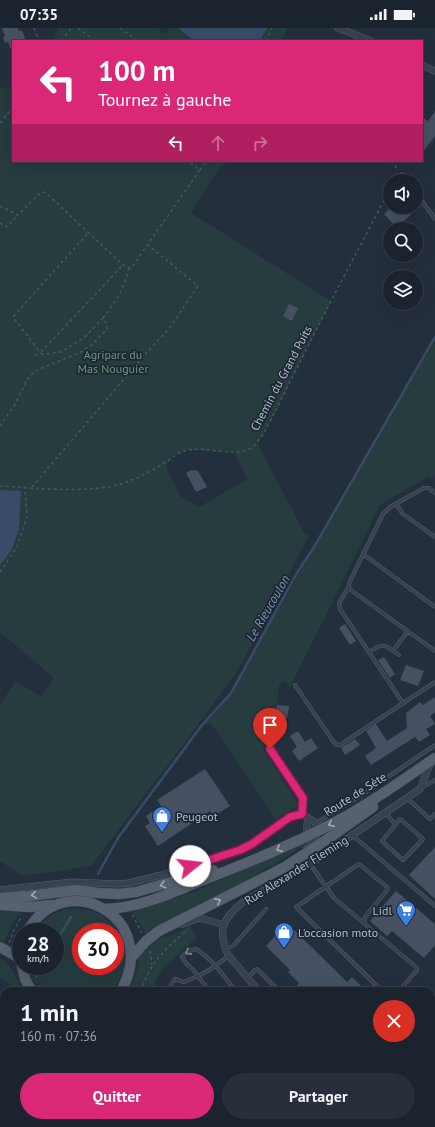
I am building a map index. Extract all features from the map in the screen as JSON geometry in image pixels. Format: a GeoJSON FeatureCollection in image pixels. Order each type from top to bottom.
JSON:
{"type":"FeatureCollection","features":[{"type":"Feature","properties":{"kind":"main road","name":"Route de Sète"},"geometry":{"type":"LineString","coordinates":[[105,909],[125,908],[181,889],[227,871],[307,836],[317,827],[350,814],[435,758]]}},
{"type":"Feature","properties":{"kind":"main road","name":"Route de Sète"},"geometry":{"type":"LineString","coordinates":[[132,957],[146,941],[159,931],[285,867],[307,859],[432,766]]}},
{"type":"Feature","properties":{"kind":"main road"},"geometry":{"type":"LineString","coordinates":[[0,898],[76,890],[119,894],[136,892],[218,868],[227,871]]}},
{"type":"Feature","properties":{"kind":"main road"},"geometry":{"type":"LineString","coordinates":[[0,905],[29,907],[55,905],[68,902],[81,902],[89,903],[105,909],[118,920],[125,930],[129,941],[132,957],[128,976],[123,987]]}},
{"type":"Feature","properties":{"kind":"main road"},"geometry":{"type":"LineString","coordinates":[[32,923],[55,905]]}},
{"type":"Feature","properties":{"kind":"main road"},"geometry":{"type":"LineString","coordinates":[[3,948],[12,954]]}},
{"type":"Feature","properties":{"kind":"main road"},"geometry":{"type":"LineString","coordinates":[[24,975],[30,987]]}},
{"type":"Feature","properties":{"kind":"street"},"geometry":{"type":"LineString","coordinates":[[338,28],[368,40]]}},
{"type":"Feature","properties":{"kind":"street"},"geometry":{"type":"LineString","coordinates":[[423,65],[435,71]]}},
{"type":"Feature","properties":{"kind":"street"},"geometry":{"type":"LineString","coordinates":[[420,789],[432,766]]}},
{"type":"Feature","properties":{"kind":"street","name":"Rue Alexander Fleming"},"geometry":{"type":"LineString","coordinates":[[224,925],[231,913],[243,902],[307,859],[352,835],[420,789]]}},
{"type":"Feature","properties":{"kind":"street"},"geometry":{"type":"LineString","coordinates":[[0,890],[72,882],[117,884],[161,875],[219,858],[240,850],[258,840],[290,817],[302,814],[305,815],[317,827],[315,840],[306,848],[307,859]]}},
{"type":"Feature","properties":{"kind":"street"},"geometry":{"type":"LineString","coordinates":[[307,836],[307,824],[309,819]]}},
{"type":"Feature","properties":{"kind":"street"},"geometry":{"type":"LineString","coordinates":[[174,924],[183,924],[200,918],[224,925],[222,940],[229,956],[256,987]]}},
{"type":"Feature","properties":{"kind":"lane"},"geometry":{"type":"LineString","coordinates":[[423,203],[435,219]]}},
{"type":"Feature","properties":{"kind":"lane"},"geometry":{"type":"LineString","coordinates":[[403,703],[340,609],[339,603],[348,588],[383,514],[390,507],[424,488],[429,488],[435,493]]}},
{"type":"Feature","properties":{"kind":"lane"},"geometry":{"type":"LineString","coordinates":[[396,504],[403,514],[435,537]]}},
{"type":"Feature","properties":{"kind":"lane"},"geometry":{"type":"LineString","coordinates":[[363,554],[435,607]]}},
{"type":"Feature","properties":{"kind":"lane"},"geometry":{"type":"LineString","coordinates":[[348,588],[435,651]]}},
{"type":"Feature","properties":{"kind":"lane"},"geometry":{"type":"LineString","coordinates":[[393,651],[408,632]]}},
{"type":"Feature","properties":{"kind":"lane"},"geometry":{"type":"LineString","coordinates":[[368,652],[380,645],[386,646],[399,655]]}},
{"type":"Feature","properties":{"kind":"lane"},"geometry":{"type":"LineString","coordinates":[[295,685],[333,741],[337,745],[340,745],[435,682]]}},
{"type":"Feature","properties":{"kind":"lane"},"geometry":{"type":"LineString","coordinates":[[317,827],[435,745]]}},
{"type":"Feature","properties":{"kind":"lane"},"geometry":{"type":"LineString","coordinates":[[270,749],[303,798],[302,814]]}},
{"type":"Feature","properties":{"kind":"lane"},"geometry":{"type":"LineString","coordinates":[[420,789],[435,780]]}},
{"type":"Feature","properties":{"kind":"lane"},"geometry":{"type":"LineString","coordinates":[[407,798],[430,819],[435,814]]}},
{"type":"Feature","properties":{"kind":"lane"},"geometry":{"type":"LineString","coordinates":[[385,812],[395,824]]}},
{"type":"Feature","properties":{"kind":"lane"},"geometry":{"type":"LineString","coordinates":[[400,819],[423,839],[403,860],[382,841],[395,824],[400,819]]}},
{"type":"Feature","properties":{"kind":"lane"},"geometry":{"type":"LineString","coordinates":[[352,835],[435,906]]}},
{"type":"Feature","properties":{"kind":"lane"},"geometry":{"type":"LineString","coordinates":[[307,859],[334,898],[416,967],[417,970],[402,987]]}},
{"type":"Feature","properties":{"kind":"lane"},"geometry":{"type":"LineString","coordinates":[[364,922],[365,917],[388,889],[359,864],[296,907],[378,987]]}},
{"type":"Feature","properties":{"kind":"lane"},"geometry":{"type":"LineString","coordinates":[[225,948],[233,946],[266,909]]}},
{"type":"Feature","properties":{"kind":"lane"},"geometry":{"type":"LineString","coordinates":[[207,987],[183,959],[182,956],[184,954],[196,949],[216,966],[233,987]]}},
{"type":"Feature","properties":{"kind":"lane"},"geometry":{"type":"LineString","coordinates":[[170,987],[175,979],[184,982],[198,977],[229,956]]}},
{"type":"Feature","properties":{"kind":"lane"},"geometry":{"type":"LineString","coordinates":[[248,978],[257,969],[275,987]]}},
{"type":"Feature","properties":{"kind":"path"},"geometry":{"type":"LineString","coordinates":[[34,28],[39,40]]}},
{"type":"Feature","properties":{"kind":"path"},"geometry":{"type":"LineString","coordinates":[[63,40],[71,28]]}},
{"type":"Feature","properties":{"kind":"path"},"geometry":{"type":"LineString","coordinates":[[78,28],[94,40]]}},
{"type":"Feature","properties":{"kind":"path"},"geometry":{"type":"LineString","coordinates":[[120,28],[137,40]]}},
{"type":"Feature","properties":{"kind":"path"},"geometry":{"type":"LineString","coordinates":[[266,40],[272,28]]}},
{"type":"Feature","properties":{"kind":"path"},"geometry":{"type":"LineString","coordinates":[[0,124],[12,108]]}},
{"type":"Feature","properties":{"kind":"path"},"geometry":{"type":"LineString","coordinates":[[189,162],[200,170]]}},
{"type":"Feature","properties":{"kind":"path"},"geometry":{"type":"LineString","coordinates":[[35,356],[61,352],[84,337],[103,318],[114,304],[127,277],[129,268],[132,267],[148,245],[205,162]]}},
{"type":"Feature","properties":{"kind":"path"},"geometry":{"type":"LineString","coordinates":[[392,162],[402,174]]}},
{"type":"Feature","properties":{"kind":"path"},"geometry":{"type":"LineString","coordinates":[[0,223],[7,227],[39,194],[46,193],[123,265],[129,268]]}},
{"type":"Feature","properties":{"kind":"path","name":"Chemin du Grand Puits"},"geometry":{"type":"LineString","coordinates":[[0,486],[66,489],[99,488],[123,484],[168,461],[175,454],[189,450],[235,452],[251,448],[266,428],[383,202]]}},
{"type":"Feature","properties":{"kind":"path"},"geometry":{"type":"LineString","coordinates":[[0,206],[18,215]]}},
{"type":"Feature","properties":{"kind":"path"},"geometry":{"type":"LineString","coordinates":[[42,354],[13,317],[89,232]]}},
{"type":"Feature","properties":{"kind":"path"},"geometry":{"type":"LineString","coordinates":[[32,487],[148,351],[168,330],[198,286],[148,245]]}},
{"type":"Feature","properties":{"kind":"path"},"geometry":{"type":"LineString","coordinates":[[40,352],[123,265]]}},
{"type":"Feature","properties":{"kind":"path"},"geometry":{"type":"LineString","coordinates":[[0,426],[15,404],[27,380],[35,371],[74,356],[92,345],[107,329],[107,325],[103,318]]}},
{"type":"Feature","properties":{"kind":"path"},"geometry":{"type":"LineString","coordinates":[[0,572],[17,548],[25,524],[27,517],[25,487]]}},
{"type":"Feature","properties":{"kind":"path"},"geometry":{"type":"LineString","coordinates":[[3,948],[29,907]]}},
{"type":"Feature","properties":{"kind":"path"},"geometry":{"type":"LineString","coordinates":[[125,908],[130,913],[146,941],[150,950],[152,966]]}},
{"type":"Feature","properties":{"kind":"path"},"geometry":{"type":"LineString","coordinates":[[142,987],[152,966],[163,952],[189,930]]}},
{"type":"Feature","properties":{"kind":"green space"},"geometry":{"type":"Polygon","coordinates":[[[58,28],[157,28],[166,34],[170,28],[288,28],[282,40],[53,40],[58,28]]]}},
{"type":"Feature","properties":{"kind":"green space","name":"Agriparc du Mas Nouguier"},"geometry":{"type":"Polygon","coordinates":[[[12,87],[12,162],[226,162],[212,179],[191,213],[331,301],[280,403],[263,435],[257,442],[303,531],[309,536],[236,673],[91,866],[23,876],[0,861],[0,705],[15,681],[41,696],[54,678],[0,632],[0,88],[12,87]],[[189,450],[175,454],[166,466],[181,497],[199,507],[248,479],[235,455],[235,452],[189,450]]]}},
{"type":"Feature","properties":{"kind":"green space"},"geometry":{"type":"Polygon","coordinates":[[[435,341],[435,475],[432,479],[428,477],[380,505],[290,687],[286,681],[279,685],[273,740],[262,747],[299,805],[275,819],[211,723],[202,725],[231,693],[380,432],[435,341]]]}},
{"type":"Feature","properties":{"kind":"green space"},"geometry":{"type":"Polygon","coordinates":[[[307,840],[305,845],[234,888],[182,914],[146,935],[132,911],[194,892],[307,840]]]}},
{"type":"Feature","properties":{"kind":"green space"},"geometry":{"type":"Polygon","coordinates":[[[69,908],[95,912],[108,920],[110,923],[72,923],[72,975],[121,975],[118,982],[114,987],[38,987],[31,975],[64,975],[64,923],[41,923],[69,908]]]}},
{"type":"Feature","properties":{"kind":"green space"},"geometry":{"type":"Polygon","coordinates":[[[0,911],[21,912],[14,923],[12,923],[5,942],[0,940],[0,911]]]}},
{"type":"Feature","properties":{"kind":"green space"},"geometry":{"type":"Polygon","coordinates":[[[190,926],[197,937],[161,970],[153,987],[130,987],[137,971],[139,954],[154,940],[174,934],[190,926]]]}},
{"type":"Feature","properties":{"kind":"green space"},"geometry":{"type":"Polygon","coordinates":[[[0,957],[8,964],[12,970],[12,975],[14,975],[19,987],[14,987],[0,978],[0,957]]]}},
{"type":"Feature","properties":{"kind":"water"},"geometry":{"type":"Polygon","coordinates":[[[267,28],[261,40],[194,40],[179,29],[267,28]]]}},
{"type":"Feature","properties":{"kind":"water"},"geometry":{"type":"Polygon","coordinates":[[[0,490],[21,491],[19,529],[11,551],[0,565],[0,490]]]}},
{"type":"Feature","properties":{"kind":"building"},"geometry":{"type":"Polygon","coordinates":[[[2,28],[18,28],[19,31],[22,30],[26,40],[12,40],[12,52],[8,42],[5,43],[3,37],[5,36],[2,28]]]}},
{"type":"Feature","properties":{"kind":"building"},"geometry":{"type":"Polygon","coordinates":[[[435,111],[435,136],[423,152],[423,118],[428,121],[435,111]]]}},
{"type":"Feature","properties":{"kind":"building"},"geometry":{"type":"Polygon","coordinates":[[[384,214],[411,214],[403,222],[391,222],[384,214]]]}},
{"type":"Feature","properties":{"kind":"building"},"geometry":{"type":"Polygon","coordinates":[[[289,304],[298,308],[292,321],[283,316],[289,304]]]}},
{"type":"Feature","properties":{"kind":"building"},"geometry":{"type":"Polygon","coordinates":[[[191,470],[198,471],[207,487],[196,492],[186,473],[191,470]]]}},
{"type":"Feature","properties":{"kind":"building"},"geometry":{"type":"Polygon","coordinates":[[[345,624],[356,641],[350,645],[339,628],[345,624]]]}},
{"type":"Feature","properties":{"kind":"building"},"geometry":{"type":"Polygon","coordinates":[[[384,657],[395,674],[390,678],[378,660],[384,657]]]}},
{"type":"Feature","properties":{"kind":"building"},"geometry":{"type":"Polygon","coordinates":[[[406,665],[424,671],[418,686],[400,680],[406,665]]]}},
{"type":"Feature","properties":{"kind":"building"},"geometry":{"type":"Polygon","coordinates":[[[435,697],[435,712],[430,716],[435,724],[426,729],[430,735],[419,742],[415,737],[371,765],[365,756],[376,748],[366,731],[376,724],[387,741],[407,728],[406,713],[420,702],[423,705],[435,697]]]}},
{"type":"Feature","properties":{"kind":"building"},"geometry":{"type":"Polygon","coordinates":[[[277,705],[289,706],[287,718],[275,718],[277,705]]]}},
{"type":"Feature","properties":{"kind":"building"},"geometry":{"type":"Polygon","coordinates":[[[298,731],[305,742],[311,738],[318,748],[299,761],[292,751],[297,747],[290,736],[298,731]]]}},
{"type":"Feature","properties":{"kind":"building"},"geometry":{"type":"Polygon","coordinates":[[[355,739],[360,745],[345,755],[341,748],[355,739]]]}},
{"type":"Feature","properties":{"kind":"building"},"geometry":{"type":"Polygon","coordinates":[[[205,769],[230,806],[214,816],[210,811],[158,846],[145,826],[150,823],[146,816],[161,806],[157,800],[205,769]]]}},
{"type":"Feature","properties":{"kind":"building"},"geometry":{"type":"Polygon","coordinates":[[[435,847],[435,899],[409,875],[435,847]]]}},
{"type":"Feature","properties":{"kind":"building","name":"Lidl"},"geometry":{"type":"Polygon","coordinates":[[[396,891],[435,924],[435,945],[424,958],[392,931],[387,936],[370,921],[396,891]]]}},
{"type":"Feature","properties":{"kind":"building"},"geometry":{"type":"Polygon","coordinates":[[[287,923],[347,982],[352,977],[361,986],[299,987],[297,985],[299,983],[288,972],[290,970],[266,946],[287,923]]]}},
{"type":"Feature","properties":{"kind":"waterway","name":"Le Rieucoulon"},"geometry":{"type":"LineString","coordinates":[[98,874],[118,838],[202,725],[231,693],[297,573],[314,547],[435,337]]}},
{"type":"Feature","properties":{"kind":"waterway","name":"Le Rieucoulon"},"geometry":{"type":"LineString","coordinates":[[64,928],[71,917]]}},
{"type":"Feature","properties":{"kind":"place","name":"Peugeot"},"geometry":{"type":"Point","coordinates":[162,833]}},
{"type":"Feature","properties":{"kind":"place","name":"Lidl"},"geometry":{"type":"Point","coordinates":[406,927]}},
{"type":"Feature","properties":{"kind":"place","name":"L'occasion moto"},"geometry":{"type":"Point","coordinates":[284,949]}},
{"type":"Feature","properties":{"kind":"route"},"geometry":{"type":"LineString","coordinates":[[190,866],[219,858],[240,850],[252,844],[290,817],[302,814],[303,798],[270,749]]}}]}
